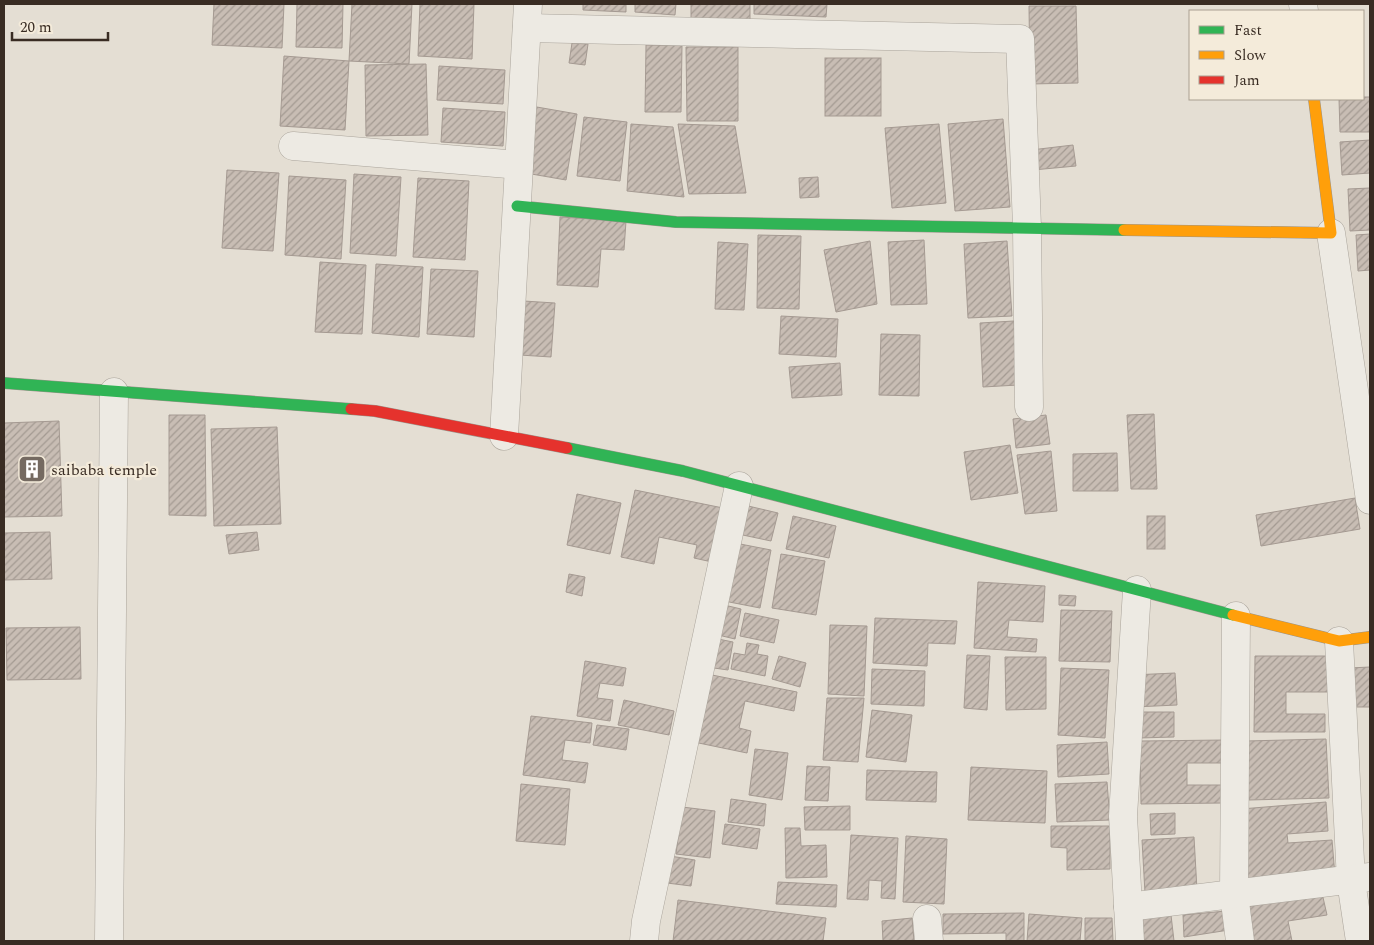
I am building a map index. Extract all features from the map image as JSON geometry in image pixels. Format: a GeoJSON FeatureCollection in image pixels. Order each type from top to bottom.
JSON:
{"type":"FeatureCollection","features":[{"type":"Feature","properties":{"kind":"street"},"geometry":{"type":"LineString","coordinates":[[504,436],[528,16],[1020,39],[1027,227],[1029,407]]}},
{"type":"Feature","properties":{"kind":"street"},"geometry":{"type":"LineString","coordinates":[[1314,100],[1331,233],[1370,500]]}},
{"type":"Feature","properties":{"kind":"street"},"geometry":{"type":"LineString","coordinates":[[293,146],[519,165]]}},
{"type":"Feature","properties":{"kind":"street"},"geometry":{"type":"LineString","coordinates":[[517,206],[676,222],[1331,233]]}},
{"type":"Feature","properties":{"kind":"street"},"geometry":{"type":"LineString","coordinates":[[4,383],[375,411],[683,471],[1236,616],[1339,641],[1370,637]]}},
{"type":"Feature","properties":{"kind":"street"},"geometry":{"type":"LineString","coordinates":[[109,941],[114,392]]}},
{"type":"Feature","properties":{"kind":"street"},"geometry":{"type":"LineString","coordinates":[[644,941],[646,921],[739,486]]}},
{"type":"Feature","properties":{"kind":"street"},"geometry":{"type":"LineString","coordinates":[[1130,941],[1123,816],[1137,590]]}},
{"type":"Feature","properties":{"kind":"street"},"geometry":{"type":"LineString","coordinates":[[1236,616],[1234,894],[1240,941]]}},
{"type":"Feature","properties":{"kind":"street"},"geometry":{"type":"LineString","coordinates":[[1339,641],[1361,879],[1360,941]]}},
{"type":"Feature","properties":{"kind":"street"},"geometry":{"type":"LineString","coordinates":[[1128,907],[1361,879]]}},
{"type":"Feature","properties":{"kind":"building"},"geometry":{"type":"Polygon","coordinates":[[[214,4],[284,4],[282,48],[212,45],[214,4]]]}},
{"type":"Feature","properties":{"kind":"building"},"geometry":{"type":"Polygon","coordinates":[[[297,4],[343,4],[342,48],[296,47],[297,4]]]}},
{"type":"Feature","properties":{"kind":"building"},"geometry":{"type":"Polygon","coordinates":[[[352,4],[412,4],[409,64],[349,61],[352,4]]]}},
{"type":"Feature","properties":{"kind":"building"},"geometry":{"type":"Polygon","coordinates":[[[420,4],[474,4],[472,59],[418,56],[420,4]]]}},
{"type":"Feature","properties":{"kind":"building"},"geometry":{"type":"Polygon","coordinates":[[[583,4],[626,4],[626,12],[583,10],[583,4]]]}},
{"type":"Feature","properties":{"kind":"building"},"geometry":{"type":"Polygon","coordinates":[[[635,4],[676,4],[675,15],[635,12],[635,4]]]}},
{"type":"Feature","properties":{"kind":"building"},"geometry":{"type":"Polygon","coordinates":[[[691,4],[750,4],[750,26],[691,24],[691,4]]]}},
{"type":"Feature","properties":{"kind":"building"},"geometry":{"type":"Polygon","coordinates":[[[754,4],[827,4],[826,17],[754,14],[754,4]]]}},
{"type":"Feature","properties":{"kind":"building"},"geometry":{"type":"Polygon","coordinates":[[[1029,6],[1076,6],[1078,83],[1030,84],[1029,6]]]}},
{"type":"Feature","properties":{"kind":"building"},"geometry":{"type":"Polygon","coordinates":[[[572,43],[588,44],[585,65],[569,63],[572,43]]]}},
{"type":"Feature","properties":{"kind":"building"},"geometry":{"type":"Polygon","coordinates":[[[646,45],[682,45],[681,112],[645,112],[646,45]]]}},
{"type":"Feature","properties":{"kind":"building"},"geometry":{"type":"Polygon","coordinates":[[[686,47],[738,47],[738,121],[687,121],[686,47]]]}},
{"type":"Feature","properties":{"kind":"building"},"geometry":{"type":"Polygon","coordinates":[[[284,56],[349,61],[345,130],[280,126],[284,56]]]}},
{"type":"Feature","properties":{"kind":"building"},"geometry":{"type":"Polygon","coordinates":[[[825,58],[881,58],[881,116],[825,116],[825,58]]]}},
{"type":"Feature","properties":{"kind":"building"},"geometry":{"type":"Polygon","coordinates":[[[426,64],[428,135],[366,136],[365,65],[426,64]]]}},
{"type":"Feature","properties":{"kind":"building"},"geometry":{"type":"Polygon","coordinates":[[[439,66],[505,70],[503,104],[437,100],[439,66]]]}},
{"type":"Feature","properties":{"kind":"building"},"geometry":{"type":"Polygon","coordinates":[[[1364,97],[1370,97],[1370,132],[1340,132],[1339,100],[1364,100],[1364,97]]]}},
{"type":"Feature","properties":{"kind":"building"},"geometry":{"type":"Polygon","coordinates":[[[531,106],[577,114],[566,180],[520,172],[531,106]]]}},
{"type":"Feature","properties":{"kind":"building"},"geometry":{"type":"Polygon","coordinates":[[[443,108],[505,112],[503,146],[441,142],[443,108]]]}},
{"type":"Feature","properties":{"kind":"building"},"geometry":{"type":"Polygon","coordinates":[[[584,117],[627,122],[620,181],[577,176],[584,117]]]}},
{"type":"Feature","properties":{"kind":"building"},"geometry":{"type":"Polygon","coordinates":[[[1003,119],[1010,207],[955,211],[948,124],[1003,119]]]}},
{"type":"Feature","properties":{"kind":"building"},"geometry":{"type":"Polygon","coordinates":[[[631,124],[673,127],[684,197],[627,191],[631,124]]]}},
{"type":"Feature","properties":{"kind":"building"},"geometry":{"type":"Polygon","coordinates":[[[678,124],[735,126],[746,193],[689,194],[678,124]]]}},
{"type":"Feature","properties":{"kind":"building"},"geometry":{"type":"Polygon","coordinates":[[[939,124],[946,203],[892,208],[885,128],[939,124]]]}},
{"type":"Feature","properties":{"kind":"building"},"geometry":{"type":"Polygon","coordinates":[[[1370,140],[1370,173],[1342,175],[1340,142],[1370,140]]]}},
{"type":"Feature","properties":{"kind":"building"},"geometry":{"type":"Polygon","coordinates":[[[1073,145],[1076,166],[1033,170],[1031,150],[1073,145]]]}},
{"type":"Feature","properties":{"kind":"building"},"geometry":{"type":"Polygon","coordinates":[[[227,170],[279,173],[273,251],[222,248],[227,170]]]}},
{"type":"Feature","properties":{"kind":"building"},"geometry":{"type":"Polygon","coordinates":[[[354,174],[401,177],[396,256],[350,253],[354,174]]]}},
{"type":"Feature","properties":{"kind":"building"},"geometry":{"type":"Polygon","coordinates":[[[289,176],[346,180],[341,259],[285,255],[289,176]]]}},
{"type":"Feature","properties":{"kind":"building"},"geometry":{"type":"Polygon","coordinates":[[[818,177],[819,197],[800,198],[799,178],[818,177]]]}},
{"type":"Feature","properties":{"kind":"building"},"geometry":{"type":"Polygon","coordinates":[[[418,178],[469,181],[465,260],[413,257],[418,178]]]}},
{"type":"Feature","properties":{"kind":"building"},"geometry":{"type":"Polygon","coordinates":[[[1370,188],[1370,230],[1350,231],[1348,189],[1370,188]]]}},
{"type":"Feature","properties":{"kind":"building"},"geometry":{"type":"Polygon","coordinates":[[[560,217],[626,221],[624,250],[601,249],[598,287],[557,285],[560,217]]]}},
{"type":"Feature","properties":{"kind":"building"},"geometry":{"type":"Polygon","coordinates":[[[1370,234],[1370,270],[1358,271],[1356,235],[1370,234]]]}},
{"type":"Feature","properties":{"kind":"building"},"geometry":{"type":"Polygon","coordinates":[[[758,235],[801,236],[799,309],[757,308],[758,235]]]}},
{"type":"Feature","properties":{"kind":"building"},"geometry":{"type":"Polygon","coordinates":[[[924,240],[927,304],[891,305],[888,242],[924,240]]]}},
{"type":"Feature","properties":{"kind":"building"},"geometry":{"type":"Polygon","coordinates":[[[870,241],[877,304],[836,312],[824,250],[870,241]]]}},
{"type":"Feature","properties":{"kind":"building"},"geometry":{"type":"Polygon","coordinates":[[[1007,241],[1012,316],[968,318],[964,244],[1007,241]]]}},
{"type":"Feature","properties":{"kind":"building"},"geometry":{"type":"Polygon","coordinates":[[[718,242],[748,244],[744,310],[715,309],[718,242]]]}},
{"type":"Feature","properties":{"kind":"building"},"geometry":{"type":"Polygon","coordinates":[[[320,262],[366,265],[362,334],[315,332],[320,262]]]}},
{"type":"Feature","properties":{"kind":"building"},"geometry":{"type":"Polygon","coordinates":[[[376,264],[423,267],[419,337],[372,333],[376,264]]]}},
{"type":"Feature","properties":{"kind":"building"},"geometry":{"type":"Polygon","coordinates":[[[431,269],[478,271],[474,337],[427,334],[431,269]]]}},
{"type":"Feature","properties":{"kind":"building"},"geometry":{"type":"Polygon","coordinates":[[[508,300],[555,303],[551,357],[504,354],[508,300]]]}},
{"type":"Feature","properties":{"kind":"building"},"geometry":{"type":"Polygon","coordinates":[[[781,316],[838,319],[836,357],[779,354],[781,316]]]}},
{"type":"Feature","properties":{"kind":"building"},"geometry":{"type":"Polygon","coordinates":[[[1014,321],[1018,385],[983,387],[980,323],[1014,321]]]}},
{"type":"Feature","properties":{"kind":"building"},"geometry":{"type":"Polygon","coordinates":[[[881,334],[920,335],[919,396],[879,395],[881,334]]]}},
{"type":"Feature","properties":{"kind":"building"},"geometry":{"type":"Polygon","coordinates":[[[840,363],[842,395],[792,398],[789,367],[840,363]]]}},
{"type":"Feature","properties":{"kind":"building"},"geometry":{"type":"Polygon","coordinates":[[[1154,414],[1157,489],[1131,489],[1127,415],[1154,414]]]}},
{"type":"Feature","properties":{"kind":"building"},"geometry":{"type":"Polygon","coordinates":[[[169,415],[205,415],[206,516],[169,515],[169,415]]]}},
{"type":"Feature","properties":{"kind":"building"},"geometry":{"type":"Polygon","coordinates":[[[1046,415],[1050,444],[1016,448],[1013,419],[1046,415]]]}},
{"type":"Feature","properties":{"kind":"building","name":"saibaba temple"},"geometry":{"type":"Polygon","coordinates":[[[59,421],[62,516],[4,517],[4,423],[59,421]]]}},
{"type":"Feature","properties":{"kind":"building"},"geometry":{"type":"Polygon","coordinates":[[[277,427],[281,524],[214,526],[211,429],[277,427]]]}},
{"type":"Feature","properties":{"kind":"building"},"geometry":{"type":"Polygon","coordinates":[[[1010,445],[1018,493],[971,500],[964,452],[1010,445]]]}},
{"type":"Feature","properties":{"kind":"building"},"geometry":{"type":"Polygon","coordinates":[[[1051,451],[1057,511],[1025,514],[1017,455],[1051,451]]]}},
{"type":"Feature","properties":{"kind":"building"},"geometry":{"type":"Polygon","coordinates":[[[1117,453],[1118,491],[1073,491],[1073,454],[1117,453]]]}},
{"type":"Feature","properties":{"kind":"building"},"geometry":{"type":"Polygon","coordinates":[[[635,490],[723,508],[712,562],[694,558],[697,545],[659,537],[654,564],[621,557],[635,490]]]}},
{"type":"Feature","properties":{"kind":"building"},"geometry":{"type":"Polygon","coordinates":[[[577,494],[621,503],[610,554],[567,545],[577,494]]]}},
{"type":"Feature","properties":{"kind":"building"},"geometry":{"type":"Polygon","coordinates":[[[1355,498],[1360,529],[1261,546],[1256,515],[1355,498]]]}},
{"type":"Feature","properties":{"kind":"building"},"geometry":{"type":"Polygon","coordinates":[[[744,505],[778,513],[771,541],[738,534],[744,505]]]}},
{"type":"Feature","properties":{"kind":"building"},"geometry":{"type":"Polygon","coordinates":[[[793,516],[836,526],[829,558],[786,549],[793,516]]]}},
{"type":"Feature","properties":{"kind":"building"},"geometry":{"type":"Polygon","coordinates":[[[1147,516],[1165,516],[1165,549],[1147,549],[1147,516]]]}},
{"type":"Feature","properties":{"kind":"building"},"geometry":{"type":"Polygon","coordinates":[[[50,532],[52,579],[4,580],[4,533],[50,532]]]}},
{"type":"Feature","properties":{"kind":"building"},"geometry":{"type":"Polygon","coordinates":[[[257,532],[259,550],[229,554],[226,535],[257,532]]]}},
{"type":"Feature","properties":{"kind":"building"},"geometry":{"type":"Polygon","coordinates":[[[730,542],[771,550],[760,608],[719,600],[730,542]]]}},
{"type":"Feature","properties":{"kind":"building"},"geometry":{"type":"Polygon","coordinates":[[[781,554],[825,561],[816,615],[772,608],[781,554]]]}},
{"type":"Feature","properties":{"kind":"building"},"geometry":{"type":"Polygon","coordinates":[[[569,574],[585,577],[582,596],[566,592],[569,574]]]}},
{"type":"Feature","properties":{"kind":"building"},"geometry":{"type":"Polygon","coordinates":[[[978,582],[1045,586],[1043,622],[1009,620],[1007,637],[1037,639],[1036,652],[974,648],[978,582]]]}},
{"type":"Feature","properties":{"kind":"building"},"geometry":{"type":"Polygon","coordinates":[[[1059,595],[1076,596],[1075,606],[1059,605],[1059,595]]]}},
{"type":"Feature","properties":{"kind":"building"},"geometry":{"type":"Polygon","coordinates":[[[720,604],[741,609],[735,639],[714,634],[720,604]]]}},
{"type":"Feature","properties":{"kind":"building"},"geometry":{"type":"Polygon","coordinates":[[[1061,610],[1112,611],[1110,662],[1059,661],[1061,610]]]}},
{"type":"Feature","properties":{"kind":"building"},"geometry":{"type":"Polygon","coordinates":[[[745,613],[779,620],[774,643],[740,636],[745,613]]]}},
{"type":"Feature","properties":{"kind":"building"},"geometry":{"type":"Polygon","coordinates":[[[875,618],[957,621],[955,644],[928,643],[927,666],[873,663],[875,618]]]}},
{"type":"Feature","properties":{"kind":"building"},"geometry":{"type":"Polygon","coordinates":[[[830,625],[867,626],[864,696],[828,694],[830,625]]]}},
{"type":"Feature","properties":{"kind":"building"},"geometry":{"type":"Polygon","coordinates":[[[80,627],[81,679],[7,680],[6,628],[80,627]]]}},
{"type":"Feature","properties":{"kind":"building"},"geometry":{"type":"Polygon","coordinates":[[[713,638],[733,642],[728,670],[707,667],[713,638]]]}},
{"type":"Feature","properties":{"kind":"building"},"geometry":{"type":"Polygon","coordinates":[[[747,643],[759,645],[757,654],[768,656],[765,676],[731,669],[734,653],[745,655],[747,643]]]}},
{"type":"Feature","properties":{"kind":"building"},"geometry":{"type":"Polygon","coordinates":[[[967,655],[990,656],[987,710],[964,708],[967,655]]]}},
{"type":"Feature","properties":{"kind":"building"},"geometry":{"type":"Polygon","coordinates":[[[779,656],[806,663],[800,687],[772,679],[779,656]]]}},
{"type":"Feature","properties":{"kind":"building"},"geometry":{"type":"Polygon","coordinates":[[[1255,656],[1328,656],[1328,692],[1286,692],[1286,714],[1325,714],[1325,732],[1254,732],[1255,656]]]}},
{"type":"Feature","properties":{"kind":"building"},"geometry":{"type":"Polygon","coordinates":[[[1005,657],[1046,657],[1046,709],[1006,710],[1005,657]]]}},
{"type":"Feature","properties":{"kind":"building"},"geometry":{"type":"Polygon","coordinates":[[[585,661],[626,668],[623,686],[600,683],[597,698],[613,700],[610,721],[577,716],[585,661]]]}},
{"type":"Feature","properties":{"kind":"building"},"geometry":{"type":"Polygon","coordinates":[[[1370,667],[1370,707],[1350,707],[1349,668],[1370,667]]]}},
{"type":"Feature","properties":{"kind":"building"},"geometry":{"type":"Polygon","coordinates":[[[1061,668],[1109,670],[1105,738],[1058,735],[1061,668]]]}},
{"type":"Feature","properties":{"kind":"building"},"geometry":{"type":"Polygon","coordinates":[[[872,669],[925,671],[924,706],[871,704],[872,669]]]}},
{"type":"Feature","properties":{"kind":"building"},"geometry":{"type":"Polygon","coordinates":[[[702,673],[797,692],[794,711],[745,701],[739,728],[751,731],[747,753],[689,741],[702,673]]]}},
{"type":"Feature","properties":{"kind":"building"},"geometry":{"type":"Polygon","coordinates":[[[1175,673],[1177,705],[1134,707],[1132,675],[1175,673]]]}},
{"type":"Feature","properties":{"kind":"building"},"geometry":{"type":"Polygon","coordinates":[[[827,698],[864,698],[858,762],[823,760],[827,698]]]}},
{"type":"Feature","properties":{"kind":"building"},"geometry":{"type":"Polygon","coordinates":[[[624,700],[674,711],[669,735],[618,725],[624,700]]]}},
{"type":"Feature","properties":{"kind":"building"},"geometry":{"type":"Polygon","coordinates":[[[872,710],[912,715],[906,762],[866,757],[872,710]]]}},
{"type":"Feature","properties":{"kind":"building"},"geometry":{"type":"Polygon","coordinates":[[[1139,712],[1174,712],[1174,737],[1139,738],[1139,712]]]}},
{"type":"Feature","properties":{"kind":"building"},"geometry":{"type":"Polygon","coordinates":[[[531,716],[592,723],[590,743],[565,740],[562,760],[588,763],[585,783],[523,775],[531,716]]]}},
{"type":"Feature","properties":{"kind":"building"},"geometry":{"type":"Polygon","coordinates":[[[597,725],[629,729],[626,750],[593,745],[597,725]]]}},
{"type":"Feature","properties":{"kind":"building"},"geometry":{"type":"Polygon","coordinates":[[[1326,739],[1329,798],[1249,800],[1246,741],[1326,739]]]}},
{"type":"Feature","properties":{"kind":"building"},"geometry":{"type":"Polygon","coordinates":[[[1225,740],[1225,763],[1187,763],[1187,785],[1223,785],[1223,803],[1141,804],[1140,741],[1225,740]]]}},
{"type":"Feature","properties":{"kind":"building"},"geometry":{"type":"Polygon","coordinates":[[[1107,742],[1109,774],[1058,777],[1057,745],[1107,742]]]}},
{"type":"Feature","properties":{"kind":"building"},"geometry":{"type":"Polygon","coordinates":[[[755,749],[788,753],[782,800],[749,795],[755,749]]]}},
{"type":"Feature","properties":{"kind":"building"},"geometry":{"type":"Polygon","coordinates":[[[807,766],[830,767],[828,801],[805,800],[807,766]]]}},
{"type":"Feature","properties":{"kind":"building"},"geometry":{"type":"Polygon","coordinates":[[[971,767],[1047,771],[1045,823],[968,820],[971,767]]]}},
{"type":"Feature","properties":{"kind":"building"},"geometry":{"type":"Polygon","coordinates":[[[867,770],[937,772],[936,802],[866,800],[867,770]]]}},
{"type":"Feature","properties":{"kind":"building"},"geometry":{"type":"Polygon","coordinates":[[[1107,782],[1110,820],[1057,822],[1055,784],[1107,782]]]}},
{"type":"Feature","properties":{"kind":"building"},"geometry":{"type":"Polygon","coordinates":[[[521,784],[570,789],[565,845],[516,841],[521,784]]]}},
{"type":"Feature","properties":{"kind":"building"},"geometry":{"type":"Polygon","coordinates":[[[731,799],[766,804],[764,826],[728,822],[731,799]]]}},
{"type":"Feature","properties":{"kind":"building"},"geometry":{"type":"Polygon","coordinates":[[[1326,802],[1328,831],[1287,834],[1288,843],[1332,840],[1335,876],[1247,884],[1241,809],[1326,802]]]}},
{"type":"Feature","properties":{"kind":"building"},"geometry":{"type":"Polygon","coordinates":[[[850,806],[850,830],[805,830],[804,807],[850,806]]]}},
{"type":"Feature","properties":{"kind":"building"},"geometry":{"type":"Polygon","coordinates":[[[682,807],[715,811],[710,858],[676,854],[682,807]]]}},
{"type":"Feature","properties":{"kind":"building"},"geometry":{"type":"Polygon","coordinates":[[[1175,813],[1175,834],[1151,835],[1150,814],[1175,813]]]}},
{"type":"Feature","properties":{"kind":"building"},"geometry":{"type":"Polygon","coordinates":[[[725,824],[760,829],[757,849],[722,844],[725,824]]]}},
{"type":"Feature","properties":{"kind":"building"},"geometry":{"type":"Polygon","coordinates":[[[1051,826],[1110,826],[1110,869],[1067,870],[1067,848],[1051,847],[1051,826]]]}},
{"type":"Feature","properties":{"kind":"building"},"geometry":{"type":"Polygon","coordinates":[[[785,828],[800,828],[801,846],[826,845],[827,877],[786,878],[785,828]]]}},
{"type":"Feature","properties":{"kind":"building"},"geometry":{"type":"Polygon","coordinates":[[[851,835],[898,838],[895,899],[881,898],[882,881],[869,880],[868,900],[847,899],[851,835]]]}},
{"type":"Feature","properties":{"kind":"building"},"geometry":{"type":"Polygon","coordinates":[[[906,836],[947,839],[944,904],[903,902],[906,836]]]}},
{"type":"Feature","properties":{"kind":"building"},"geometry":{"type":"Polygon","coordinates":[[[1194,837],[1197,890],[1145,893],[1142,840],[1194,837]]]}},
{"type":"Feature","properties":{"kind":"building"},"geometry":{"type":"Polygon","coordinates":[[[670,856],[695,860],[691,886],[667,883],[670,856]]]}},
{"type":"Feature","properties":{"kind":"building"},"geometry":{"type":"Polygon","coordinates":[[[778,882],[837,885],[836,907],[776,904],[778,882]]]}},
{"type":"Feature","properties":{"kind":"building"},"geometry":{"type":"Polygon","coordinates":[[[1322,893],[1327,915],[1288,921],[1292,941],[1251,941],[1245,907],[1322,893]]]}},
{"type":"Feature","properties":{"kind":"building"},"geometry":{"type":"Polygon","coordinates":[[[678,900],[826,918],[823,941],[673,941],[678,900]]]}},
{"type":"Feature","properties":{"kind":"building"},"geometry":{"type":"Polygon","coordinates":[[[1226,911],[1229,930],[1184,937],[1183,915],[1226,911]]]}},
{"type":"Feature","properties":{"kind":"building"},"geometry":{"type":"Polygon","coordinates":[[[1024,913],[1024,941],[1006,941],[1006,933],[943,934],[943,914],[1024,913]]]}},
{"type":"Feature","properties":{"kind":"building"},"geometry":{"type":"Polygon","coordinates":[[[1029,914],[1082,918],[1080,941],[1027,941],[1029,914]]]}},
{"type":"Feature","properties":{"kind":"building"},"geometry":{"type":"Polygon","coordinates":[[[1171,915],[1174,941],[1135,941],[1132,920],[1171,915]]]}},
{"type":"Feature","properties":{"kind":"building"},"geometry":{"type":"Polygon","coordinates":[[[912,918],[914,941],[883,941],[882,921],[912,918]]]}},
{"type":"Feature","properties":{"kind":"building"},"geometry":{"type":"Polygon","coordinates":[[[1085,918],[1112,918],[1113,941],[1085,941],[1085,918]]]}},
{"type":"Feature","properties":{"kind":"traffic: fast"},"geometry":{"type":"LineString","coordinates":[[517,206],[676,222],[1124,230]]}},
{"type":"Feature","properties":{"kind":"traffic: fast"},"geometry":{"type":"LineString","coordinates":[[4,383],[351,409]]}},
{"type":"Feature","properties":{"kind":"traffic: fast"},"geometry":{"type":"LineString","coordinates":[[567,448],[683,471],[1233,615]]}},
{"type":"Feature","properties":{"kind":"traffic: slow"},"geometry":{"type":"LineString","coordinates":[[1124,230],[1331,233],[1314,100]]}},
{"type":"Feature","properties":{"kind":"traffic: slow"},"geometry":{"type":"LineString","coordinates":[[1233,615],[1339,641],[1370,637]]}},
{"type":"Feature","properties":{"kind":"traffic: jam"},"geometry":{"type":"LineString","coordinates":[[351,409],[375,411],[567,448]]}},
{"type":"Feature","properties":{"kind":"place","name":"saibaba temple"},"geometry":{"type":"Point","coordinates":[32,469]}}]}
